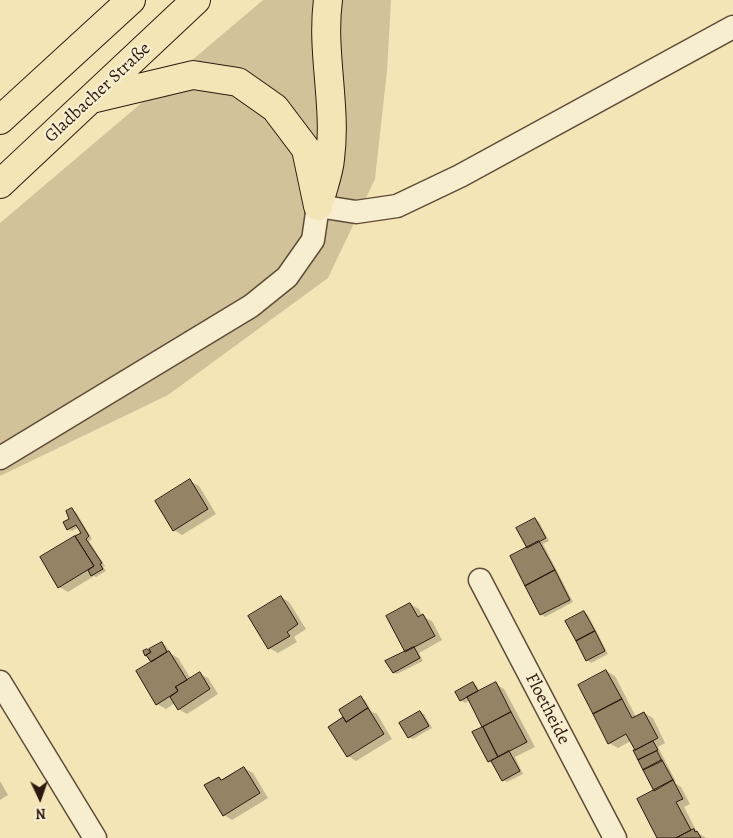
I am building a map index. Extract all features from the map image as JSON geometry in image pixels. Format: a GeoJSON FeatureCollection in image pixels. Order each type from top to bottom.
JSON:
{"type":"FeatureCollection","features":[{"type":"Feature","properties":{"kind":"main road"},"geometry":{"type":"LineString","coordinates":[[90,39],[101,0]]}},
{"type":"Feature","properties":{"kind":"main road"},"geometry":{"type":"LineString","coordinates":[[0,120],[131,0]]}},
{"type":"Feature","properties":{"kind":"main road","name":"Gladbacher Straße"},"geometry":{"type":"LineString","coordinates":[[7,178],[196,0]]}},
{"type":"Feature","properties":{"kind":"main road"},"geometry":{"type":"LineString","coordinates":[[318,206],[330,159],[331,112],[326,16],[328,0]]}},
{"type":"Feature","properties":{"kind":"main road"},"geometry":{"type":"LineString","coordinates":[[92,99],[194,75],[238,82],[275,108],[306,149],[318,206]]}},
{"type":"Feature","properties":{"kind":"street"},"geometry":{"type":"LineString","coordinates":[[0,458],[251,306],[286,277],[313,240],[318,206],[356,212],[397,206],[460,176],[733,27]]}},
{"type":"Feature","properties":{"kind":"street","name":"Floetheide"},"geometry":{"type":"LineString","coordinates":[[480,580],[615,838]]}},
{"type":"Feature","properties":{"kind":"street"},"geometry":{"type":"LineString","coordinates":[[0,682],[95,838]]}},
{"type":"Feature","properties":{"kind":"shaded area"},"geometry":{"type":"Polygon","coordinates":[[[263,0],[391,0],[387,71],[375,179],[328,278],[168,395],[0,476],[0,223],[263,0]]]}},
{"type":"Feature","properties":{"kind":"building"},"geometry":{"type":"Polygon","coordinates":[[[190,479],[208,509],[173,531],[155,501],[190,479]]]}},
{"type":"Feature","properties":{"kind":"building"},"geometry":{"type":"Polygon","coordinates":[[[72,508],[89,536],[86,539],[102,563],[100,564],[103,569],[91,576],[88,570],[94,566],[75,536],[81,533],[76,525],[67,530],[63,522],[69,519],[66,511],[72,508]]]}},
{"type":"Feature","properties":{"kind":"building"},"geometry":{"type":"Polygon","coordinates":[[[535,518],[546,538],[527,548],[516,528],[535,518]]]}},
{"type":"Feature","properties":{"kind":"building"},"geometry":{"type":"Polygon","coordinates":[[[75,536],[94,566],[58,588],[40,557],[75,536]]]}},
{"type":"Feature","properties":{"kind":"building"},"geometry":{"type":"Polygon","coordinates":[[[539,541],[555,570],[525,586],[510,556],[539,541]]]}},
{"type":"Feature","properties":{"kind":"building"},"geometry":{"type":"Polygon","coordinates":[[[555,570],[570,600],[540,615],[525,586],[555,570]]]}},
{"type":"Feature","properties":{"kind":"building"},"geometry":{"type":"Polygon","coordinates":[[[281,596],[298,624],[287,632],[290,636],[268,649],[248,616],[281,596]]]}},
{"type":"Feature","properties":{"kind":"building"},"geometry":{"type":"Polygon","coordinates":[[[410,603],[418,617],[423,614],[435,636],[405,652],[386,616],[410,603]]]}},
{"type":"Feature","properties":{"kind":"building"},"geometry":{"type":"Polygon","coordinates":[[[584,611],[595,631],[576,641],[565,621],[584,611]]]}},
{"type":"Feature","properties":{"kind":"building"},"geometry":{"type":"Polygon","coordinates":[[[595,631],[605,651],[586,661],[576,641],[595,631]]]}},
{"type":"Feature","properties":{"kind":"building"},"geometry":{"type":"Polygon","coordinates":[[[162,642],[167,652],[151,662],[146,655],[151,652],[149,649],[162,642]]]}},
{"type":"Feature","properties":{"kind":"building"},"geometry":{"type":"Polygon","coordinates":[[[414,647],[420,658],[393,673],[385,661],[414,647]]]}},
{"type":"Feature","properties":{"kind":"building"},"geometry":{"type":"Polygon","coordinates":[[[147,649],[151,652],[145,656],[143,651],[147,649]]]}},
{"type":"Feature","properties":{"kind":"building"},"geometry":{"type":"Polygon","coordinates":[[[169,651],[187,680],[175,687],[178,691],[156,705],[136,671],[169,651]]]}},
{"type":"Feature","properties":{"kind":"building"},"geometry":{"type":"Polygon","coordinates":[[[606,670],[622,699],[593,714],[578,685],[606,670]]]}},
{"type":"Feature","properties":{"kind":"building"},"geometry":{"type":"Polygon","coordinates":[[[200,672],[210,689],[178,710],[170,697],[178,691],[176,687],[200,672]]]}},
{"type":"Feature","properties":{"kind":"building"},"geometry":{"type":"Polygon","coordinates":[[[473,682],[478,691],[460,701],[455,692],[473,682]]]}},
{"type":"Feature","properties":{"kind":"building"},"geometry":{"type":"Polygon","coordinates":[[[496,682],[511,712],[482,727],[467,697],[496,682]]]}},
{"type":"Feature","properties":{"kind":"building"},"geometry":{"type":"Polygon","coordinates":[[[361,696],[368,708],[346,722],[339,710],[361,696]]]}},
{"type":"Feature","properties":{"kind":"building"},"geometry":{"type":"Polygon","coordinates":[[[622,699],[632,718],[644,712],[658,738],[635,750],[626,734],[608,744],[593,714],[622,699]]]}},
{"type":"Feature","properties":{"kind":"building"},"geometry":{"type":"Polygon","coordinates":[[[368,708],[384,734],[347,757],[328,727],[343,717],[346,722],[368,708]]]}},
{"type":"Feature","properties":{"kind":"building"},"geometry":{"type":"Polygon","coordinates":[[[420,711],[429,726],[408,738],[399,723],[420,711]]]}},
{"type":"Feature","properties":{"kind":"building"},"geometry":{"type":"Polygon","coordinates":[[[511,712],[527,742],[498,757],[483,727],[511,712]]]}},
{"type":"Feature","properties":{"kind":"building"},"geometry":{"type":"Polygon","coordinates":[[[483,727],[498,757],[488,762],[472,732],[483,727]]]}},
{"type":"Feature","properties":{"kind":"building"},"geometry":{"type":"Polygon","coordinates":[[[653,741],[658,750],[638,760],[633,750],[653,741]]]}},
{"type":"Feature","properties":{"kind":"building"},"geometry":{"type":"Polygon","coordinates":[[[509,751],[520,771],[502,781],[491,761],[509,751]]]}},
{"type":"Feature","properties":{"kind":"building"},"geometry":{"type":"Polygon","coordinates":[[[657,751],[662,761],[643,770],[638,760],[657,751]]]}},
{"type":"Feature","properties":{"kind":"building"},"geometry":{"type":"Polygon","coordinates":[[[662,760],[673,780],[654,791],[643,770],[662,760]]]}},
{"type":"Feature","properties":{"kind":"building"},"geometry":{"type":"Polygon","coordinates":[[[244,767],[260,793],[223,816],[204,785],[219,777],[221,780],[244,767]]]}},
{"type":"Feature","properties":{"kind":"building"},"geometry":{"type":"Polygon","coordinates":[[[673,780],[683,799],[676,802],[691,830],[676,838],[657,838],[637,799],[673,780]]]}},
{"type":"Feature","properties":{"kind":"building"},"geometry":{"type":"Polygon","coordinates":[[[694,829],[701,838],[676,838],[694,829]]]}}]}
